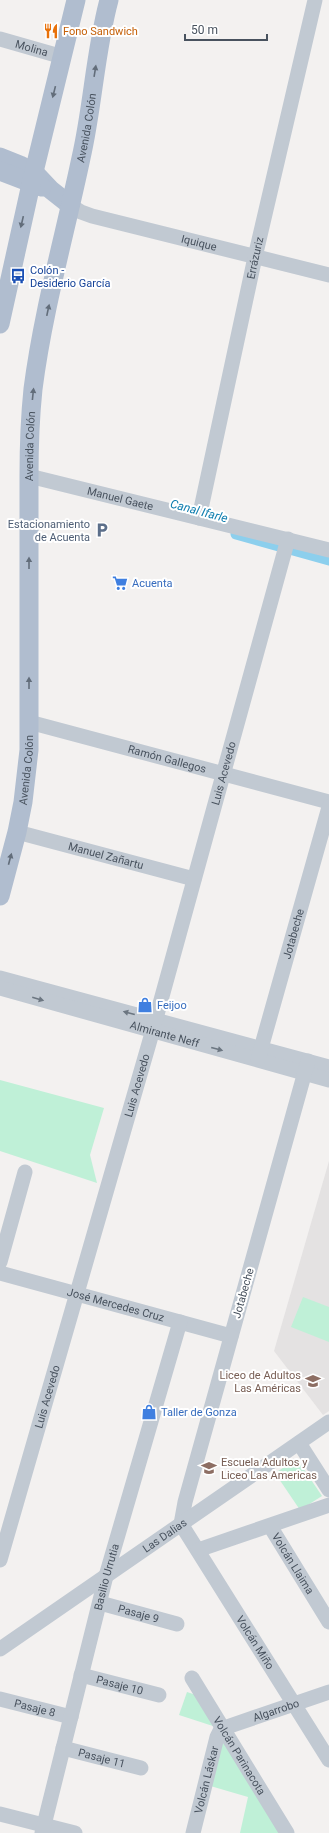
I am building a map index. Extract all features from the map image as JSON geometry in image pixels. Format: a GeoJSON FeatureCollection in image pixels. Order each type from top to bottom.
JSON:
{"type":"FeatureCollection","features":[{"type":"Feature","properties":{"kind":"main road"},"geometry":{"type":"LineString","coordinates":[[0,324],[32,178],[76,0]]}},
{"type":"Feature","properties":{"kind":"main road","name":"Avenida Colón"},"geometry":{"type":"LineString","coordinates":[[0,896],[17,832],[26,776],[30,722],[29,476],[30,418],[36,368],[86,132],[102,27],[109,0]]}},
{"type":"Feature","properties":{"kind":"main road"},"geometry":{"type":"LineString","coordinates":[[0,157],[20,165],[32,178],[51,190],[70,206]]}},
{"type":"Feature","properties":{"kind":"main road"},"geometry":{"type":"LineString","coordinates":[[0,171],[32,178]]}},
{"type":"Feature","properties":{"kind":"street","name":"Errázuriz"},"geometry":{"type":"LineString","coordinates":[[199,518],[256,257],[315,0]]}},
{"type":"Feature","properties":{"kind":"street","name":"Molina"},"geometry":{"type":"LineString","coordinates":[[0,39],[63,57]]}},
{"type":"Feature","properties":{"kind":"street","name":"Iquique"},"geometry":{"type":"LineString","coordinates":[[70,206],[92,216],[329,275]]}},
{"type":"Feature","properties":{"kind":"street","name":"Manuel Gaete"},"geometry":{"type":"LineString","coordinates":[[29,476],[199,518],[286,546],[329,550]]}},
{"type":"Feature","properties":{"kind":"street","name":"Luis Acevedo"},"geometry":{"type":"LineString","coordinates":[[0,1560],[7,1512],[78,1294],[154,1026],[286,546]]}},
{"type":"Feature","properties":{"kind":"street","name":"Ramón Gallegos"},"geometry":{"type":"LineString","coordinates":[[30,722],[329,802]]}},
{"type":"Feature","properties":{"kind":"street","name":"Jotabeche"},"geometry":{"type":"LineString","coordinates":[[260,1054],[329,807]]}},
{"type":"Feature","properties":{"kind":"street","name":"Manuel Zañartu"},"geometry":{"type":"LineString","coordinates":[[17,832],[194,879]]}},
{"type":"Feature","properties":{"kind":"street","name":"Almirante Neff"},"geometry":{"type":"LineString","coordinates":[[0,978],[154,1026]]}},
{"type":"Feature","properties":{"kind":"street","name":"Almirante Neff"},"geometry":{"type":"LineString","coordinates":[[0,988],[260,1054],[306,1067],[329,1080]]}},
{"type":"Feature","properties":{"kind":"street","name":"Jotabeche"},"geometry":{"type":"LineString","coordinates":[[181,1524],[185,1502],[306,1067]]}},
{"type":"Feature","properties":{"kind":"street","name":"Almirante Neff"},"geometry":{"type":"LineString","coordinates":[[306,1067],[329,1067]]}},
{"type":"Feature","properties":{"kind":"street"},"geometry":{"type":"LineString","coordinates":[[0,1262],[25,1172]]}},
{"type":"Feature","properties":{"kind":"street","name":"José Mercedes Cruz"},"geometry":{"type":"LineString","coordinates":[[0,1273],[231,1336]]}},
{"type":"Feature","properties":{"kind":"street","name":"Basilio Urrutia"},"geometry":{"type":"LineString","coordinates":[[43,1829],[106,1576],[180,1322]]}},
{"type":"Feature","properties":{"kind":"street","name":"Las Dalias"},"geometry":{"type":"LineString","coordinates":[[0,1649],[329,1422]]}},
{"type":"Feature","properties":{"kind":"street"},"geometry":{"type":"LineString","coordinates":[[299,1443],[329,1490]]}},
{"type":"Feature","properties":{"kind":"street"},"geometry":{"type":"LineString","coordinates":[[198,1550],[329,1505]]}},
{"type":"Feature","properties":{"kind":"street","name":"Volcán Miño"},"geometry":{"type":"LineString","coordinates":[[181,1524],[329,1760]]}},
{"type":"Feature","properties":{"kind":"street","name":"Volcán Llaima"},"geometry":{"type":"LineString","coordinates":[[270,1526],[329,1622]]}},
{"type":"Feature","properties":{"kind":"street","name":"Pasaje 9"},"geometry":{"type":"LineString","coordinates":[[100,1603],[177,1624]]}},
{"type":"Feature","properties":{"kind":"street","name":"Pasaje 10"},"geometry":{"type":"LineString","coordinates":[[81,1675],[159,1695]]}},
{"type":"Feature","properties":{"kind":"street","name":"Volcán Parinacota"},"geometry":{"type":"LineString","coordinates":[[192,1678],[284,1830]]}},
{"type":"Feature","properties":{"kind":"street","name":"Algarrobo"},"geometry":{"type":"LineString","coordinates":[[223,1728],[329,1692]]}},
{"type":"Feature","properties":{"kind":"street","name":"Pasaje 8"},"geometry":{"type":"LineString","coordinates":[[0,1698],[71,1717]]}},
{"type":"Feature","properties":{"kind":"street","name":"Volcán Láskar"},"geometry":{"type":"LineString","coordinates":[[193,1833],[217,1737],[223,1728]]}},
{"type":"Feature","properties":{"kind":"street","name":"Pasaje 11"},"geometry":{"type":"LineString","coordinates":[[63,1748],[141,1768]]}},
{"type":"Feature","properties":{"kind":"street"},"geometry":{"type":"LineString","coordinates":[[0,1814],[43,1829],[75,1833]]}},
{"type":"Feature","properties":{"kind":"shaded area","name":"Liceo de Adultos Las Américas"},"geometry":{"type":"Polygon","coordinates":[[[329,1161],[329,1411],[323,1415],[274,1351],[329,1161]]]}},
{"type":"Feature","properties":{"kind":"green space"},"geometry":{"type":"Polygon","coordinates":[[[0,1080],[104,1108],[90,1155],[97,1183],[0,1151],[0,1080]]]}},
{"type":"Feature","properties":{"kind":"green space"},"geometry":{"type":"Polygon","coordinates":[[[303,1297],[329,1307],[329,1342],[291,1327],[303,1297]]]}},
{"type":"Feature","properties":{"kind":"green space"},"geometry":{"type":"Polygon","coordinates":[[[297,1459],[322,1496],[300,1510],[275,1473],[297,1459]]]}},
{"type":"Feature","properties":{"kind":"green space"},"geometry":{"type":"Polygon","coordinates":[[[187,1692],[202,1697],[219,1728],[179,1715],[187,1692]]]}},
{"type":"Feature","properties":{"kind":"green space"},"geometry":{"type":"Polygon","coordinates":[[[221,1734],[280,1825],[278,1833],[240,1833],[248,1797],[207,1785],[221,1734]]]}},
{"type":"Feature","properties":{"kind":"waterway","name":"Canal Ifarle"},"geometry":{"type":"LineString","coordinates":[[236,534],[329,560]]}},
{"type":"Feature","properties":{"kind":"place","name":"Fono Sandwich"},"geometry":{"type":"Point","coordinates":[51,31]}},
{"type":"Feature","properties":{"kind":"place","name":"Colón - Desiderio García"},"geometry":{"type":"Point","coordinates":[18,276]}},
{"type":"Feature","properties":{"kind":"place","name":"Estacionamiento de Acuenta"},"geometry":{"type":"Point","coordinates":[102,530]}},
{"type":"Feature","properties":{"kind":"place","name":"Acuenta"},"geometry":{"type":"Point","coordinates":[120,583]}},
{"type":"Feature","properties":{"kind":"place","name":"Feijoo"},"geometry":{"type":"Point","coordinates":[145,1005]}},
{"type":"Feature","properties":{"kind":"place","name":"Liceo de Adultos Las Américas"},"geometry":{"type":"Point","coordinates":[313,1381]}},
{"type":"Feature","properties":{"kind":"place","name":"Taller de Gonza"},"geometry":{"type":"Point","coordinates":[149,1412]}},
{"type":"Feature","properties":{"kind":"place","name":"Escuela Adultos y Liceo Las Americas"},"geometry":{"type":"Point","coordinates":[209,1468]}}]}
